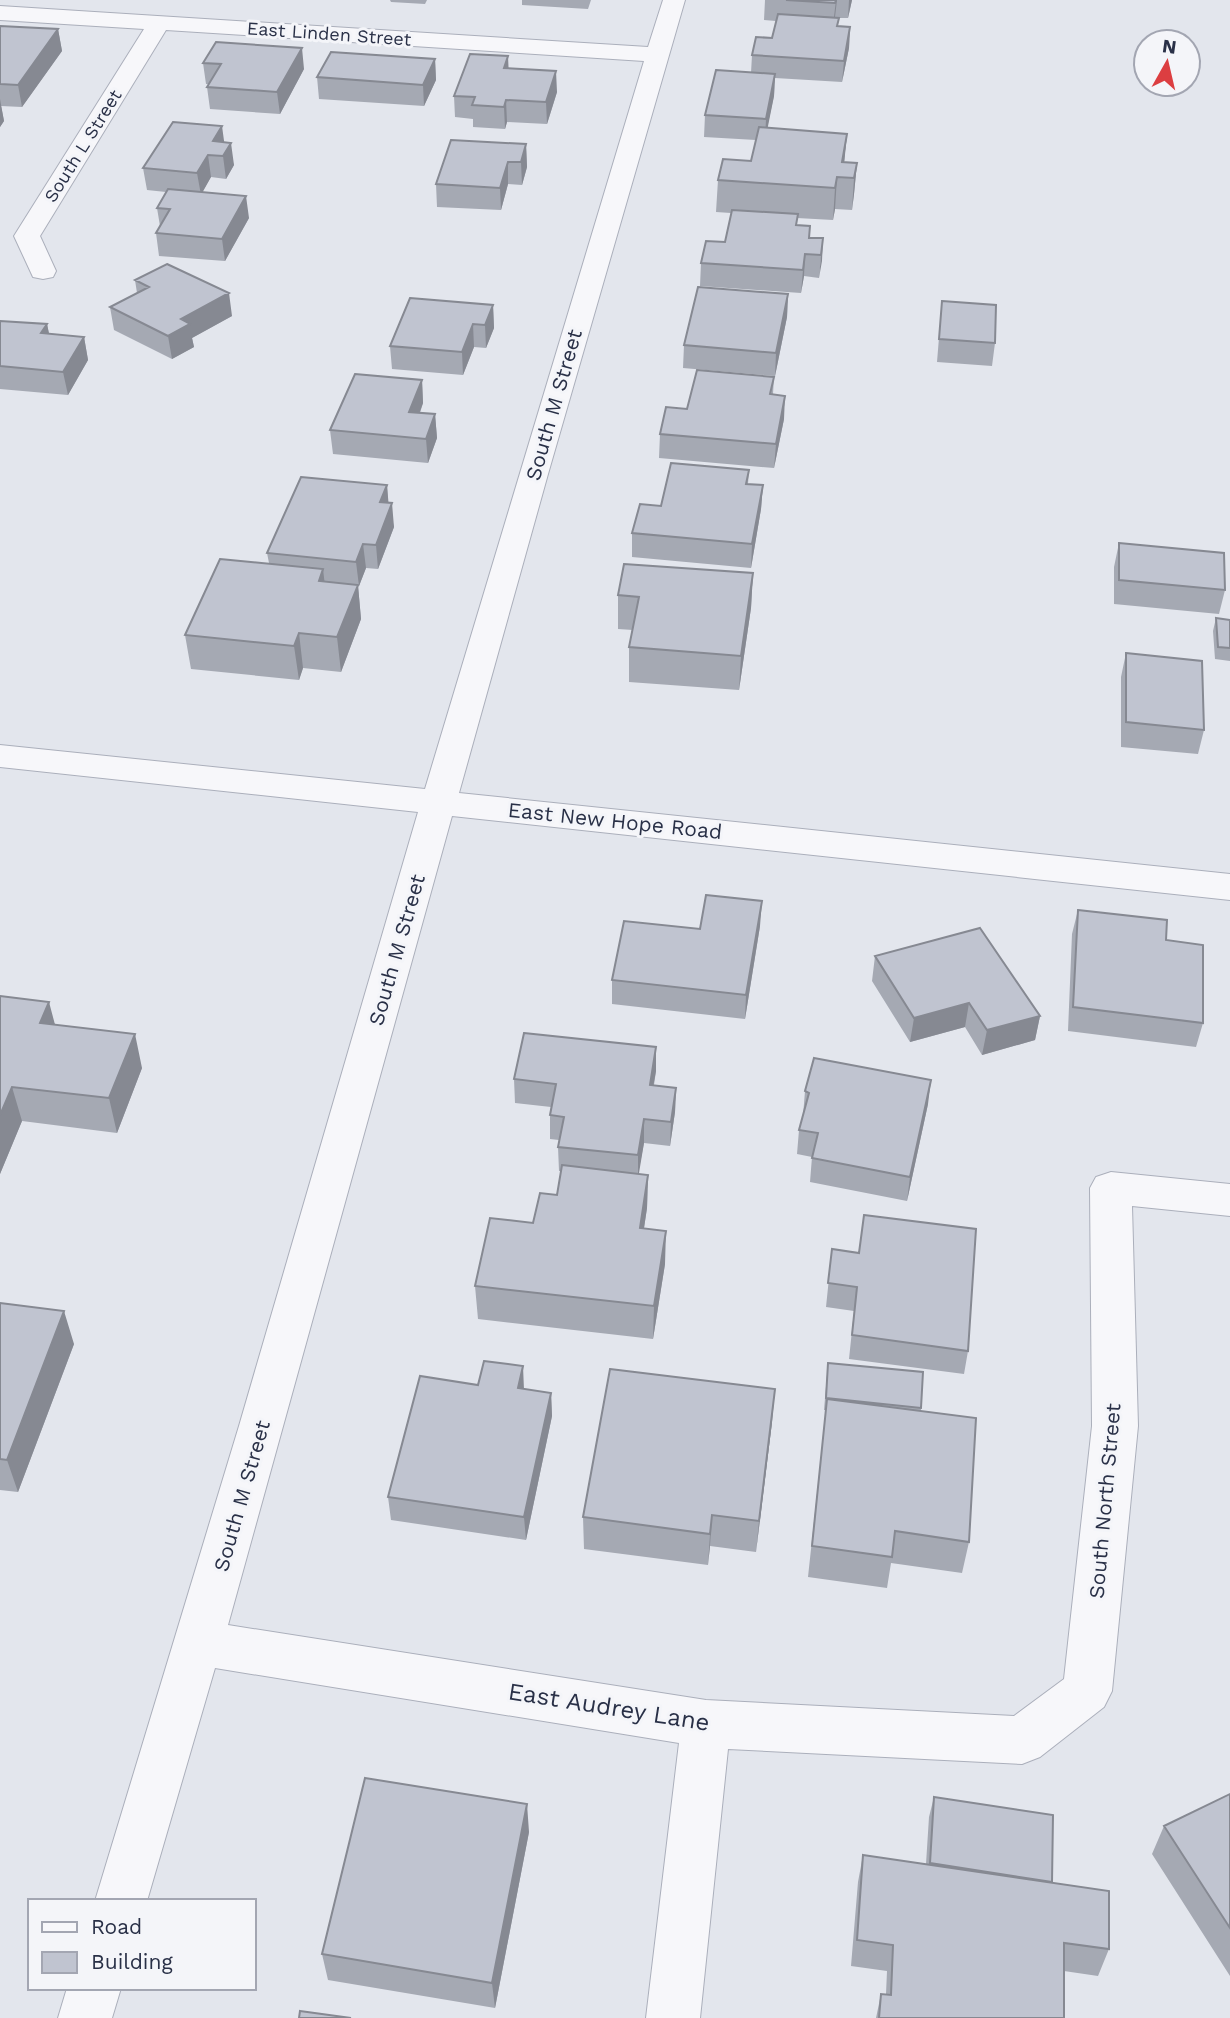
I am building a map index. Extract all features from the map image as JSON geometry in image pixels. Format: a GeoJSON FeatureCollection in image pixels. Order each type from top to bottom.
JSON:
{"type":"FeatureCollection","features":[{"type":"Feature","properties":{"kind":"street","name":"South M Street"},"geometry":{"type":"LineString","coordinates":[[122,1899],[200,1643],[438,802],[674,0]]}},
{"type":"Feature","properties":{"kind":"street","name":"East Linden Street"},"geometry":{"type":"LineString","coordinates":[[0,13],[657,55]]}},
{"type":"Feature","properties":{"kind":"street","name":"South L Street"},"geometry":{"type":"LineString","coordinates":[[43,271],[27,236],[159,23]]}},
{"type":"Feature","properties":{"kind":"street","name":"East New Hope Road"},"geometry":{"type":"LineString","coordinates":[[0,756],[1230,887]]}},
{"type":"Feature","properties":{"kind":"street","name":"South North Street"},"geometry":{"type":"LineString","coordinates":[[1022,1740],[1087,1691],[1115,1426],[1111,1188],[1230,1200]]}},
{"type":"Feature","properties":{"kind":"street","name":"East Audrey Lane"},"geometry":{"type":"LineString","coordinates":[[200,1643],[706,1724],[1022,1740]]}},
{"type":"Feature","properties":{"kind":"street"},"geometry":{"type":"LineString","coordinates":[[673,2018],[706,1724]]}},
{"type":"Feature","properties":{"kind":"street"},"geometry":{"type":"LineString","coordinates":[[85,2018],[93,1990]]}},
{"type":"Feature","properties":{"kind":"building"},"geometry":{"type":"Polygon","coordinates":[[[786,0],[836,0],[835,3],[786,0]]]}},
{"type":"Feature","properties":{"kind":"building"},"geometry":{"type":"Polygon","coordinates":[[[778,14],[839,18],[837,26],[850,27],[844,61],[752,55],[756,37],[772,38],[778,14]]]}},
{"type":"Feature","properties":{"kind":"building"},"geometry":{"type":"Polygon","coordinates":[[[0,26],[58,29],[18,85],[0,84],[0,26]]]}},
{"type":"Feature","properties":{"kind":"building"},"geometry":{"type":"Polygon","coordinates":[[[216,42],[302,48],[277,92],[207,87],[221,64],[203,63],[216,42]]]}},
{"type":"Feature","properties":{"kind":"building"},"geometry":{"type":"Polygon","coordinates":[[[331,52],[435,59],[423,85],[317,77],[331,52]]]}},
{"type":"Feature","properties":{"kind":"building"},"geometry":{"type":"Polygon","coordinates":[[[470,54],[508,56],[504,68],[556,71],[546,102],[506,100],[504,107],[472,105],[475,97],[454,96],[470,54]]]}},
{"type":"Feature","properties":{"kind":"building"},"geometry":{"type":"Polygon","coordinates":[[[716,70],[775,74],[766,119],[705,115],[716,70]]]}},
{"type":"Feature","properties":{"kind":"building"},"geometry":{"type":"Polygon","coordinates":[[[173,122],[222,126],[213,141],[231,143],[223,156],[208,155],[197,173],[143,168],[173,122]]]}},
{"type":"Feature","properties":{"kind":"building"},"geometry":{"type":"Polygon","coordinates":[[[759,127],[847,134],[842,162],[857,163],[854,178],[837,177],[835,188],[718,180],[723,159],[751,161],[759,127]]]}},
{"type":"Feature","properties":{"kind":"building"},"geometry":{"type":"Polygon","coordinates":[[[451,140],[526,144],[521,162],[508,162],[500,188],[436,184],[451,140]]]}},
{"type":"Feature","properties":{"kind":"building"},"geometry":{"type":"Polygon","coordinates":[[[168,189],[246,196],[222,239],[156,233],[170,209],[157,208],[168,189]]]}},
{"type":"Feature","properties":{"kind":"building"},"geometry":{"type":"Polygon","coordinates":[[[732,210],[798,214],[796,225],[810,226],[809,238],[823,238],[821,255],[805,254],[803,270],[701,263],[706,241],[725,242],[732,210]]]}},
{"type":"Feature","properties":{"kind":"building"},"geometry":{"type":"Polygon","coordinates":[[[167,264],[229,293],[181,319],[190,324],[168,336],[110,307],[149,287],[135,280],[167,264]]]}},
{"type":"Feature","properties":{"kind":"building"},"geometry":{"type":"Polygon","coordinates":[[[698,287],[788,294],[776,353],[684,345],[698,287]]]}},
{"type":"Feature","properties":{"kind":"building"},"geometry":{"type":"Polygon","coordinates":[[[410,298],[493,305],[485,325],[473,324],[462,352],[390,346],[410,298]]]}},
{"type":"Feature","properties":{"kind":"building"},"geometry":{"type":"Polygon","coordinates":[[[942,301],[996,305],[995,343],[939,339],[942,301]]]}},
{"type":"Feature","properties":{"kind":"building"},"geometry":{"type":"Polygon","coordinates":[[[0,321],[47,324],[41,333],[84,337],[63,372],[0,366],[0,321]]]}},
{"type":"Feature","properties":{"kind":"building"},"geometry":{"type":"Polygon","coordinates":[[[697,370],[774,377],[770,394],[785,396],[776,444],[660,434],[666,407],[687,409],[697,370]]]}},
{"type":"Feature","properties":{"kind":"building"},"geometry":{"type":"Polygon","coordinates":[[[355,374],[422,380],[409,412],[435,414],[426,439],[330,430],[355,374]]]}},
{"type":"Feature","properties":{"kind":"building"},"geometry":{"type":"Polygon","coordinates":[[[671,463],[749,470],[746,484],[763,485],[752,544],[632,533],[640,504],[661,506],[671,463]]]}},
{"type":"Feature","properties":{"kind":"building"},"geometry":{"type":"Polygon","coordinates":[[[301,477],[387,485],[380,502],[392,503],[376,545],[363,544],[356,562],[267,553],[301,477]]]}},
{"type":"Feature","properties":{"kind":"building"},"geometry":{"type":"Polygon","coordinates":[[[1119,543],[1224,553],[1225,590],[1119,580],[1119,543]]]}},
{"type":"Feature","properties":{"kind":"building"},"geometry":{"type":"Polygon","coordinates":[[[220,559],[323,569],[319,581],[358,585],[337,637],[299,633],[294,646],[185,635],[220,559]]]}},
{"type":"Feature","properties":{"kind":"building"},"geometry":{"type":"Polygon","coordinates":[[[624,564],[753,573],[741,656],[629,647],[639,597],[618,595],[624,564]]]}},
{"type":"Feature","properties":{"kind":"building"},"geometry":{"type":"Polygon","coordinates":[[[1216,618],[1230,620],[1230,648],[1218,647],[1216,618]]]}},
{"type":"Feature","properties":{"kind":"building"},"geometry":{"type":"Polygon","coordinates":[[[1126,653],[1202,661],[1204,730],[1126,722],[1126,653]]]}},
{"type":"Feature","properties":{"kind":"building"},"geometry":{"type":"Polygon","coordinates":[[[706,895],[762,901],[746,995],[612,980],[624,921],[700,929],[706,895]]]}},
{"type":"Feature","properties":{"kind":"building"},"geometry":{"type":"Polygon","coordinates":[[[1078,910],[1167,920],[1166,940],[1203,945],[1203,1023],[1073,1007],[1078,910]]]}},
{"type":"Feature","properties":{"kind":"building"},"geometry":{"type":"Polygon","coordinates":[[[980,928],[1040,1016],[987,1030],[969,1003],[914,1018],[875,956],[980,928]]]}},
{"type":"Feature","properties":{"kind":"building"},"geometry":{"type":"Polygon","coordinates":[[[0,996],[49,1002],[40,1023],[135,1034],[109,1098],[12,1087],[0,1115],[0,996]]]}},
{"type":"Feature","properties":{"kind":"building"},"geometry":{"type":"Polygon","coordinates":[[[524,1033],[656,1047],[650,1085],[676,1088],[671,1122],[644,1119],[638,1155],[558,1147],[564,1117],[550,1115],[556,1084],[514,1079],[524,1033]]]}},
{"type":"Feature","properties":{"kind":"building"},"geometry":{"type":"Polygon","coordinates":[[[814,1058],[931,1080],[910,1177],[812,1158],[818,1133],[799,1130],[809,1093],[805,1091],[814,1058]]]}},
{"type":"Feature","properties":{"kind":"building"},"geometry":{"type":"Polygon","coordinates":[[[562,1165],[648,1175],[640,1228],[666,1231],[654,1306],[475,1286],[490,1218],[533,1223],[540,1193],[557,1195],[562,1165]]]}},
{"type":"Feature","properties":{"kind":"building"},"geometry":{"type":"Polygon","coordinates":[[[864,1215],[976,1229],[968,1351],[852,1335],[857,1287],[828,1283],[832,1249],[859,1253],[864,1215]]]}},
{"type":"Feature","properties":{"kind":"building"},"geometry":{"type":"Polygon","coordinates":[[[0,1303],[64,1311],[7,1460],[0,1459],[0,1303]]]}},
{"type":"Feature","properties":{"kind":"building"},"geometry":{"type":"Polygon","coordinates":[[[484,1361],[523,1366],[518,1388],[551,1393],[524,1517],[388,1497],[420,1376],[478,1385],[484,1361]]]}},
{"type":"Feature","properties":{"kind":"building"},"geometry":{"type":"Polygon","coordinates":[[[828,1363],[923,1372],[921,1408],[826,1398],[828,1363]]]}},
{"type":"Feature","properties":{"kind":"building"},"geometry":{"type":"Polygon","coordinates":[[[610,1369],[775,1389],[759,1521],[712,1515],[710,1534],[583,1517],[610,1369]]]}},
{"type":"Feature","properties":{"kind":"building"},"geometry":{"type":"Polygon","coordinates":[[[827,1399],[976,1418],[969,1542],[895,1531],[892,1557],[812,1546],[827,1399]]]}},
{"type":"Feature","properties":{"kind":"building"},"geometry":{"type":"Polygon","coordinates":[[[365,1778],[527,1804],[492,1983],[322,1954],[365,1778]]]}},
{"type":"Feature","properties":{"kind":"building"},"geometry":{"type":"Polygon","coordinates":[[[1230,1794],[1230,1928],[1164,1826],[1230,1794]]]}},
{"type":"Feature","properties":{"kind":"building"},"geometry":{"type":"Polygon","coordinates":[[[934,1797],[1053,1815],[1052,1882],[930,1863],[934,1797]]]}},
{"type":"Feature","properties":{"kind":"building"},"geometry":{"type":"Polygon","coordinates":[[[863,1855],[1109,1891],[1109,1949],[1064,1943],[1064,2018],[879,2018],[881,1994],[891,1995],[893,1945],[857,1940],[863,1855]]]}},
{"type":"Feature","properties":{"kind":"building"},"geometry":{"type":"Polygon","coordinates":[[[300,2011],[351,2018],[299,2018],[300,2011]]]}}]}
